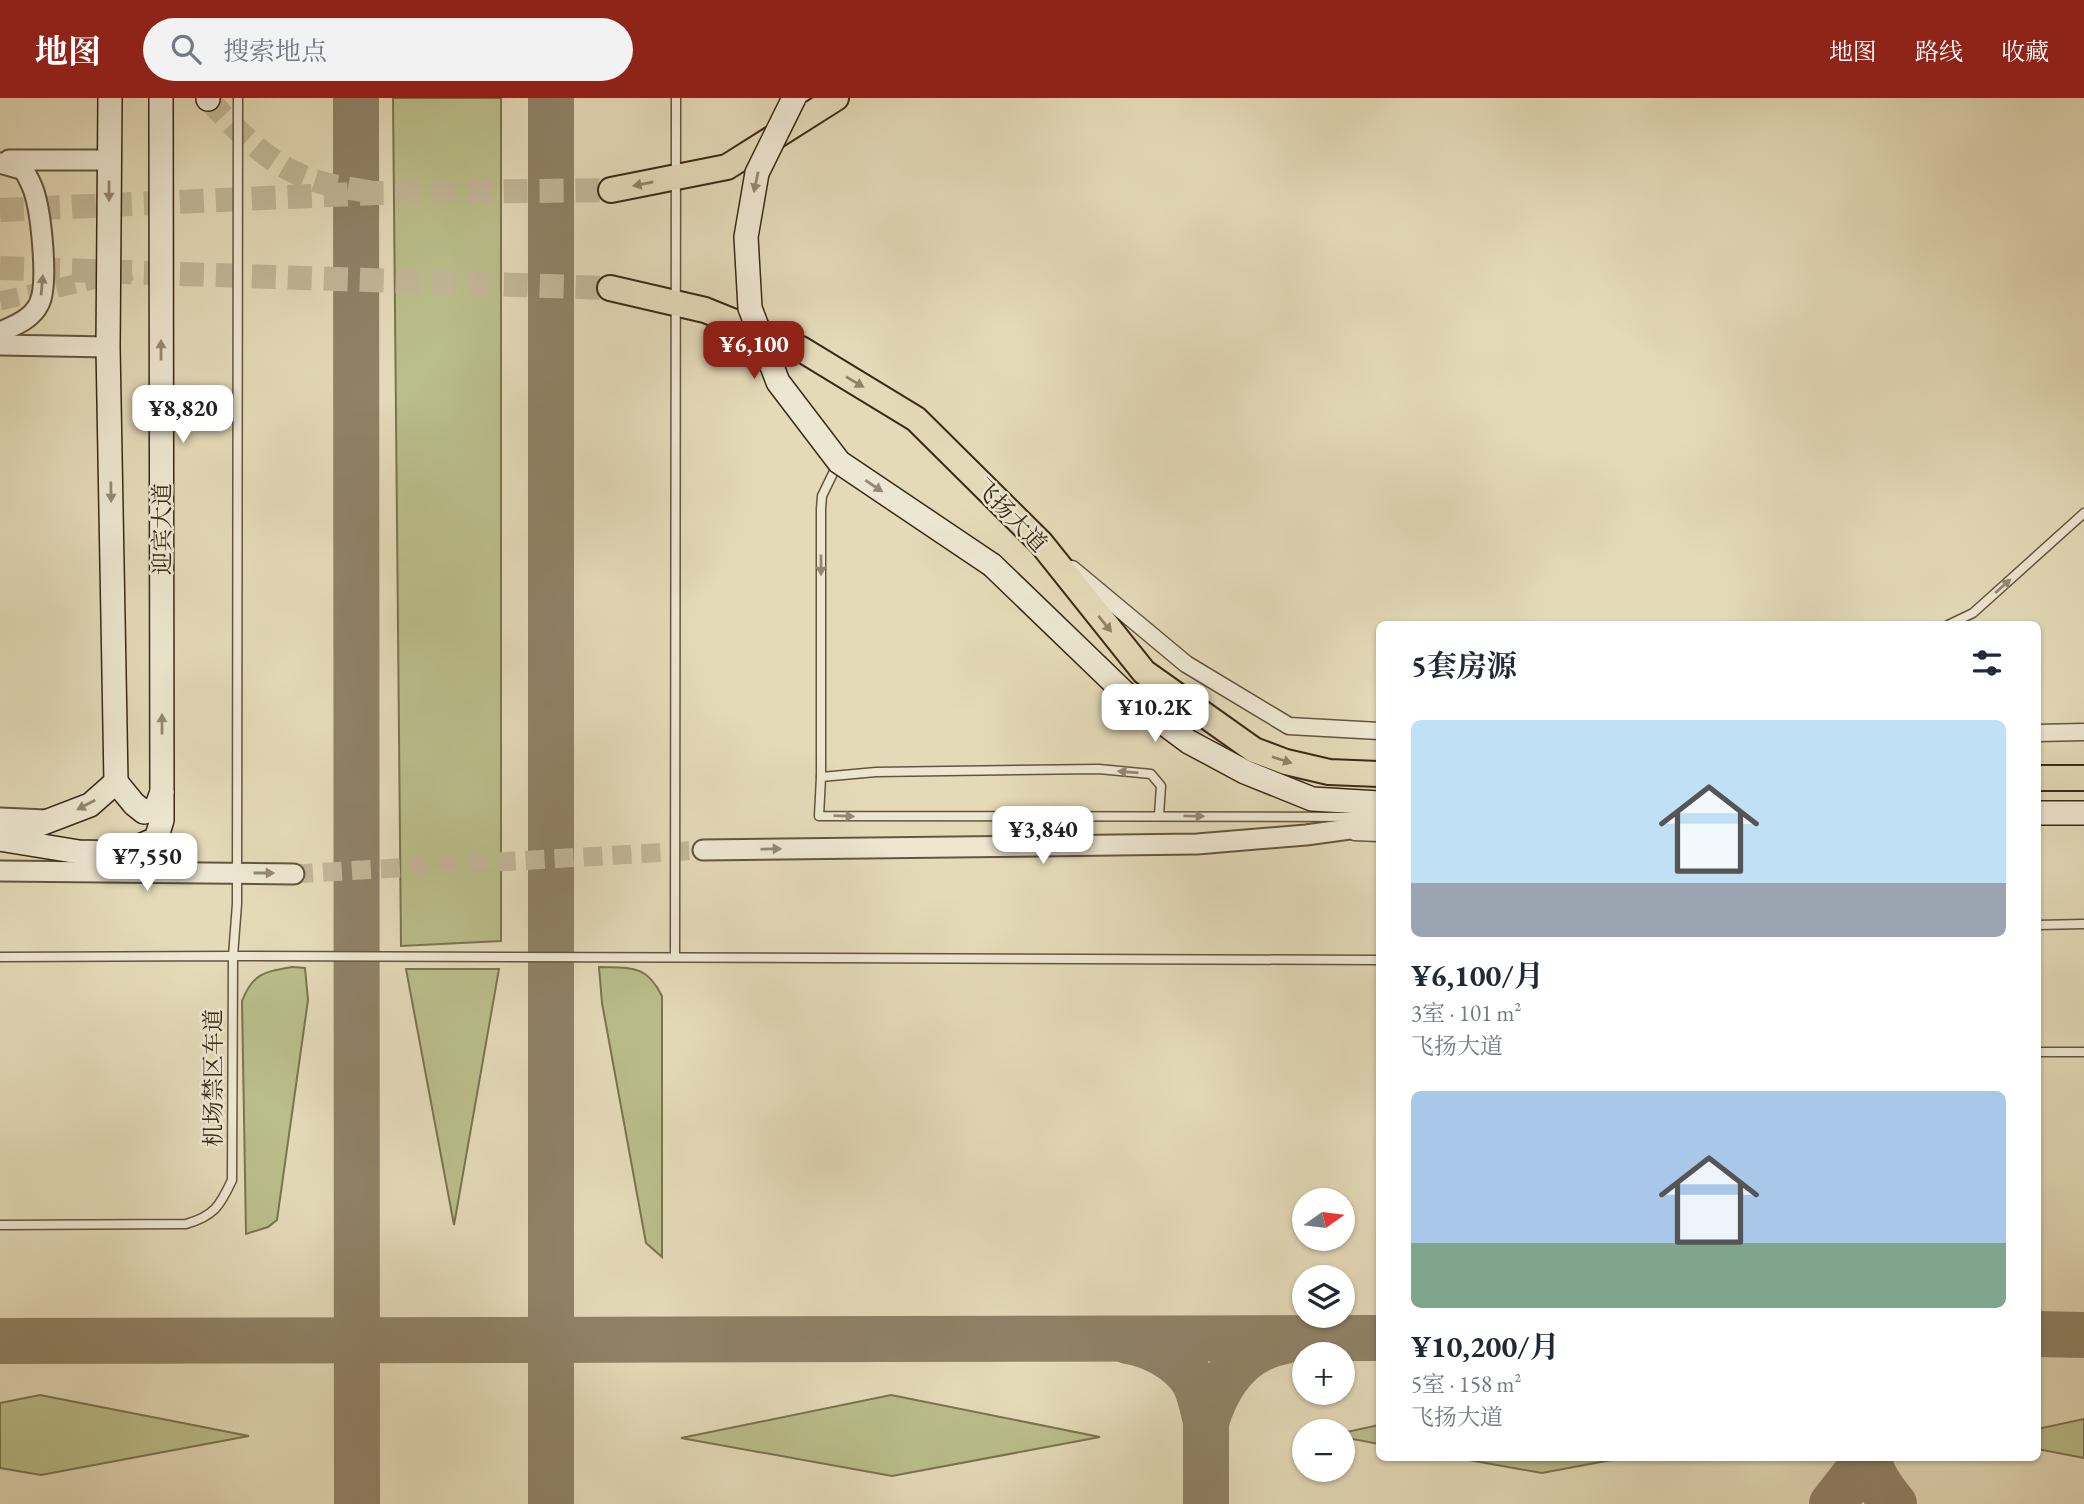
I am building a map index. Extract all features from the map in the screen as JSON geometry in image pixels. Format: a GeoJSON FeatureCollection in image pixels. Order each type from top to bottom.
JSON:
{"type":"FeatureCollection","features":[{"type":"Feature","properties":{"kind":"main road"},"geometry":{"type":"LineString","coordinates":[[110,98],[108,347],[116,782],[144,812],[156,808],[162,792]]}},
{"type":"Feature","properties":{"kind":"main road","name":"迎宾大道"},"geometry":{"type":"LineString","coordinates":[[0,839],[79,852],[123,853],[156,839],[162,820],[160,98]]}},
{"type":"Feature","properties":{"kind":"main road"},"geometry":{"type":"LineString","coordinates":[[794,98],[757,173],[746,237],[750,308],[778,382],[839,462],[992,565],[1131,699],[1189,742],[1245,772],[1312,799],[1376,803]]}},
{"type":"Feature","properties":{"kind":"main road"},"geometry":{"type":"LineString","coordinates":[[611,190],[727,167],[836,98]]}},
{"type":"Feature","properties":{"kind":"main road","name":"飞扬大道"},"geometry":{"type":"LineString","coordinates":[[610,288],[705,310],[802,349],[916,419],[1041,543],[1144,673],[1254,750],[1286,762],[1329,772],[1376,774]]}},
{"type":"Feature","properties":{"kind":"main road"},"geometry":{"type":"LineString","coordinates":[[2041,778],[2084,778]]}},
{"type":"Feature","properties":{"kind":"main road"},"geometry":{"type":"LineString","coordinates":[[0,839],[90,805],[116,782]]}},
{"type":"Feature","properties":{"kind":"main road"},"geometry":{"type":"LineString","coordinates":[[2041,813],[2084,813]]}},
{"type":"Feature","properties":{"kind":"street"},"geometry":{"type":"LineString","coordinates":[[0,161],[109,160]]}},
{"type":"Feature","properties":{"kind":"street"},"geometry":{"type":"LineString","coordinates":[[0,161],[24,170],[35,192],[43,256],[40,304],[22,322],[0,332]]}},
{"type":"Feature","properties":{"kind":"street"},"geometry":{"type":"LineString","coordinates":[[0,345],[108,347]]}},
{"type":"Feature","properties":{"kind":"street"},"geometry":{"type":"LineString","coordinates":[[1041,543],[1186,664],[1289,726],[1376,731]]}},
{"type":"Feature","properties":{"kind":"street"},"geometry":{"type":"LineString","coordinates":[[2041,733],[2084,732]]}},
{"type":"Feature","properties":{"kind":"street"},"geometry":{"type":"LineString","coordinates":[[0,818],[51,820]]}},
{"type":"Feature","properties":{"kind":"street"},"geometry":{"type":"LineString","coordinates":[[702,850],[1197,844],[1306,835],[1376,825]]}},
{"type":"Feature","properties":{"kind":"street"},"geometry":{"type":"LineString","coordinates":[[0,872],[293,874]]}},
{"type":"Feature","properties":{"kind":"lane","name":"机场禁区车道"},"geometry":{"type":"LineString","coordinates":[[0,1225],[186,1224],[204,1219],[221,1203],[232,1180],[233,956],[237,904],[238,98]]}},
{"type":"Feature","properties":{"kind":"lane"},"geometry":{"type":"LineString","coordinates":[[675,957],[676,98]]}},
{"type":"Feature","properties":{"kind":"lane"},"geometry":{"type":"LineString","coordinates":[[839,462],[822,496],[819,816],[1376,817]]}},
{"type":"Feature","properties":{"kind":"lane"},"geometry":{"type":"LineString","coordinates":[[1956,621],[1973,613],[2084,513]]}},
{"type":"Feature","properties":{"kind":"lane"},"geometry":{"type":"LineString","coordinates":[[821,777],[876,772],[1099,769],[1151,774],[1161,786],[1159,816]]}},
{"type":"Feature","properties":{"kind":"lane"},"geometry":{"type":"LineString","coordinates":[[1306,835],[1376,837]]}},
{"type":"Feature","properties":{"kind":"lane"},"geometry":{"type":"LineString","coordinates":[[2041,925],[2084,924]]}},
{"type":"Feature","properties":{"kind":"lane"},"geometry":{"type":"LineString","coordinates":[[0,957],[1376,960]]}},
{"type":"Feature","properties":{"kind":"lane"},"geometry":{"type":"LineString","coordinates":[[2041,1052],[2084,1052]]}},
{"type":"Feature","properties":{"kind":"green space"},"geometry":{"type":"Polygon","coordinates":[[[393,98],[501,98],[501,941],[401,946],[393,98]]]}},
{"type":"Feature","properties":{"kind":"green space"},"geometry":{"type":"Polygon","coordinates":[[[599,967],[629,968],[643,973],[650,978],[662,996],[662,1257],[646,1243],[602,1003],[599,967]]]}},
{"type":"Feature","properties":{"kind":"green space"},"geometry":{"type":"Polygon","coordinates":[[[305,968],[308,1000],[277,1220],[268,1227],[246,1234],[242,1001],[255,979],[274,970],[305,968]]]}},
{"type":"Feature","properties":{"kind":"green space"},"geometry":{"type":"Polygon","coordinates":[[[406,969],[499,969],[454,1225],[406,969]]]}},
{"type":"Feature","properties":{"kind":"green space"},"geometry":{"type":"Polygon","coordinates":[[[40,1395],[249,1436],[41,1475],[0,1468],[0,1403],[40,1395]]]}},
{"type":"Feature","properties":{"kind":"green space"},"geometry":{"type":"Polygon","coordinates":[[[891,1395],[1100,1437],[892,1476],[681,1438],[891,1395]]]}},
{"type":"Feature","properties":{"kind":"green space"},"geometry":{"type":"Polygon","coordinates":[[[2084,1419],[2084,1458],[2041,1450],[2041,1428],[2084,1419]]]}},
{"type":"Feature","properties":{"kind":"green space"},"geometry":{"type":"Polygon","coordinates":[[[1376,1426],[1376,1443],[1355,1439],[1355,1430],[1376,1426]]]}},
{"type":"Feature","properties":{"kind":"green space"},"geometry":{"type":"Polygon","coordinates":[[[1475,1461],[1606,1461],[1542,1473],[1475,1461]]]}},
{"type":"Feature","properties":{"kind":"taxiway"},"geometry":{"type":"LineString","coordinates":[[356,98],[357,1504]]}},
{"type":"Feature","properties":{"kind":"taxiway"},"geometry":{"type":"LineString","coordinates":[[551,98],[551,1504]]}},
{"type":"Feature","properties":{"kind":"taxiway"},"geometry":{"type":"LineString","coordinates":[[2041,1334],[2084,1335]]}},
{"type":"Feature","properties":{"kind":"taxiway"},"geometry":{"type":"LineString","coordinates":[[0,1341],[1376,1338]]}},
{"type":"Feature","properties":{"kind":"taxiway"},"geometry":{"type":"LineString","coordinates":[[1128,1341],[1164,1354],[1187,1372],[1198,1390],[1206,1422],[1217,1394],[1244,1359],[1269,1345],[1285,1341]]}},
{"type":"Feature","properties":{"kind":"taxiway"},"geometry":{"type":"LineString","coordinates":[[1206,1422],[1206,1504]]}},
{"type":"Feature","properties":{"kind":"taxiway"},"geometry":{"type":"LineString","coordinates":[[1832,1504],[1857,1472],[1860,1461]]}},
{"type":"Feature","properties":{"kind":"taxiway"},"geometry":{"type":"LineString","coordinates":[[1869,1461],[1878,1483],[1894,1504]]}},
{"type":"Feature","properties":{"kind":"tunnel"},"geometry":{"type":"LineString","coordinates":[[208,99],[257,148],[284,167],[323,183],[376,193]]}},
{"type":"Feature","properties":{"kind":"tunnel"},"geometry":{"type":"LineString","coordinates":[[0,210],[376,193],[611,190]]}},
{"type":"Feature","properties":{"kind":"tunnel"},"geometry":{"type":"LineString","coordinates":[[0,268],[610,288]]}},
{"type":"Feature","properties":{"kind":"tunnel"},"geometry":{"type":"LineString","coordinates":[[0,301],[132,271]]}},
{"type":"Feature","properties":{"kind":"tunnel"},"geometry":{"type":"LineString","coordinates":[[294,874],[703,850]]}}]}
